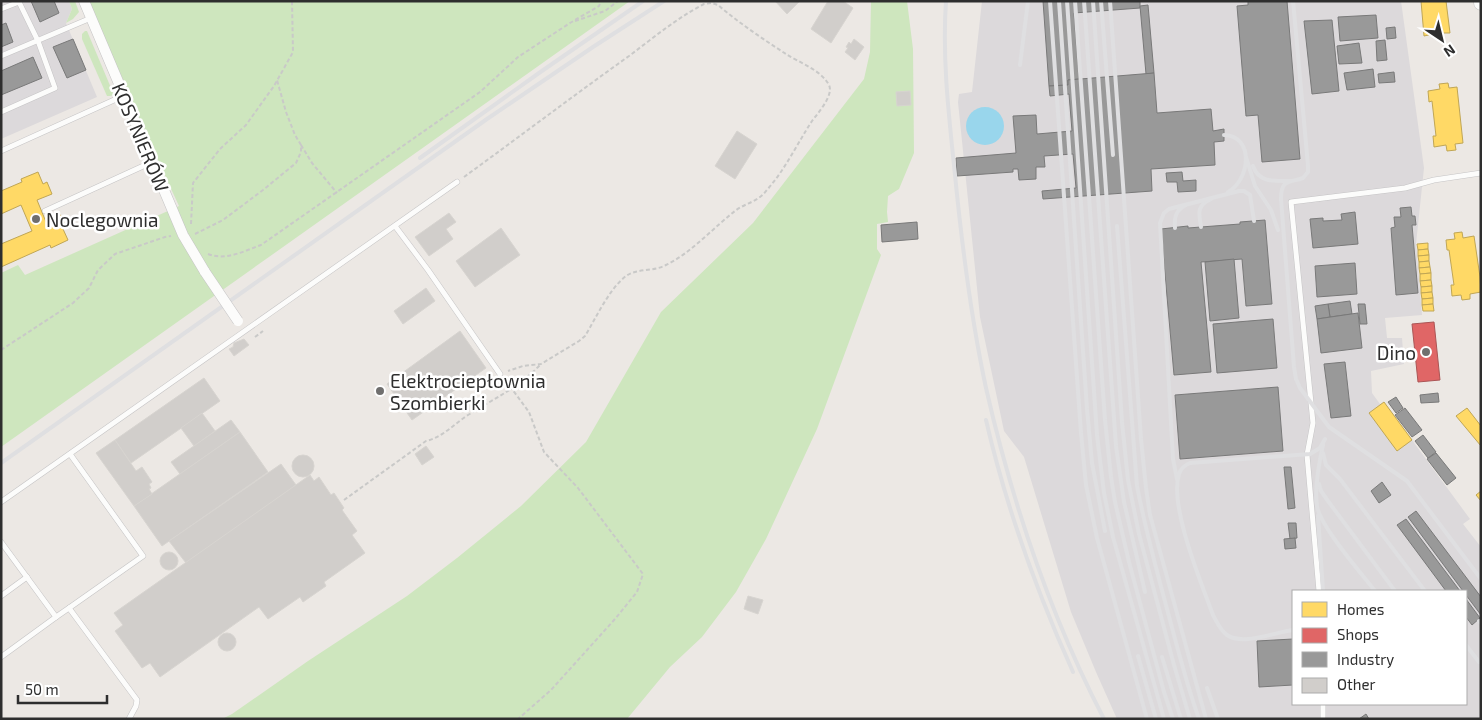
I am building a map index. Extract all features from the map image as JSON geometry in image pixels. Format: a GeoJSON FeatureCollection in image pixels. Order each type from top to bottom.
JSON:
{"type":"FeatureCollection","features":[{"type":"Feature","properties":{"kind":"street","name":"KOSYNIERÓW"},"geometry":{"type":"LineString","coordinates":[[84,1],[123,96],[187,236],[205,272],[238,321]]}},
{"type":"Feature","properties":{"kind":"lane"},"geometry":{"type":"LineString","coordinates":[[1,9],[19,2],[38,42],[55,88],[1,112]]}},
{"type":"Feature","properties":{"kind":"lane"},"geometry":{"type":"LineString","coordinates":[[1,56],[91,18]]}},
{"type":"Feature","properties":{"kind":"lane"},"geometry":{"type":"LineString","coordinates":[[1,151],[123,96]]}},
{"type":"Feature","properties":{"kind":"lane"},"geometry":{"type":"LineString","coordinates":[[44,211],[153,162]]}},
{"type":"Feature","properties":{"kind":"lane"},"geometry":{"type":"LineString","coordinates":[[1318,590],[1307,455],[1313,423],[1292,202],[1405,188],[1443,178],[1481,173]]}},
{"type":"Feature","properties":{"kind":"lane"},"geometry":{"type":"LineString","coordinates":[[1,502],[456,182]]}},
{"type":"Feature","properties":{"kind":"lane"},"geometry":{"type":"LineString","coordinates":[[395,226],[500,374]]}},
{"type":"Feature","properties":{"kind":"lane"},"geometry":{"type":"LineString","coordinates":[[238,321],[245,331]]}},
{"type":"Feature","properties":{"kind":"lane"},"geometry":{"type":"LineString","coordinates":[[2,654],[143,556],[70,454]]}},
{"type":"Feature","properties":{"kind":"lane"},"geometry":{"type":"LineString","coordinates":[[1,542],[56,617]]}},
{"type":"Feature","properties":{"kind":"lane"},"geometry":{"type":"LineString","coordinates":[[1,596],[27,577]]}},
{"type":"Feature","properties":{"kind":"lane"},"geometry":{"type":"LineString","coordinates":[[69,608],[137,700],[129,719]]}},
{"type":"Feature","properties":{"kind":"lane"},"geometry":{"type":"LineString","coordinates":[[1323,705],[1323,719]]}},
{"type":"Feature","properties":{"kind":"path"},"geometry":{"type":"LineString","coordinates":[[187,236],[193,183],[220,149],[246,125],[277,80],[292,52],[292,1]]}},
{"type":"Feature","properties":{"kind":"path"},"geometry":{"type":"LineString","coordinates":[[206,253],[218,258],[261,245],[480,92],[518,57],[599,6],[601,1]]}},
{"type":"Feature","properties":{"kind":"path"},"geometry":{"type":"LineString","coordinates":[[570,23],[605,12],[618,1]]}},
{"type":"Feature","properties":{"kind":"path"},"geometry":{"type":"LineString","coordinates":[[344,500],[426,441],[438,437],[468,416],[512,390],[530,376],[541,364],[579,341],[585,336],[612,291],[625,277],[633,272],[665,266],[735,211],[744,205],[756,201],[766,192],[788,162],[830,94],[830,86],[810,68],[774,46],[718,5],[712,3],[704,4],[654,37],[456,182]]}},
{"type":"Feature","properties":{"kind":"path"},"geometry":{"type":"LineString","coordinates":[[277,80],[295,135],[312,163],[337,193]]}},
{"type":"Feature","properties":{"kind":"path"},"geometry":{"type":"LineString","coordinates":[[1,350],[73,303],[89,288],[98,270],[115,254],[165,237],[187,236],[223,220],[264,190],[296,163],[301,152],[301,145]]}},
{"type":"Feature","properties":{"kind":"path"},"geometry":{"type":"LineString","coordinates":[[255,337],[263,331]]}},
{"type":"Feature","properties":{"kind":"path"},"geometry":{"type":"LineString","coordinates":[[518,719],[551,690],[616,619],[637,592],[643,574],[578,488],[544,452],[529,412],[500,374],[523,366],[541,364]]}},
{"type":"Feature","properties":{"kind":"shaded area"},"geometry":{"type":"Polygon","coordinates":[[[1,1],[69,1],[72,9],[66,23],[97,97],[1,139],[1,1]]]}},
{"type":"Feature","properties":{"kind":"shaded area"},"geometry":{"type":"Polygon","coordinates":[[[982,1],[1401,1],[1424,168],[1416,244],[1422,315],[1385,318],[1387,338],[1402,338],[1404,364],[1371,371],[1372,393],[1380,404],[1384,402],[1470,519],[1463,524],[1481,547],[1481,719],[1117,719],[1071,612],[1024,457],[1004,431],[980,317],[958,102],[959,94],[972,92],[982,1]]]}},
{"type":"Feature","properties":{"kind":"green space"},"geometry":{"type":"Polygon","coordinates":[[[69,1],[75,1],[79,12],[66,23],[72,9],[69,1]]]}},
{"type":"Feature","properties":{"kind":"green space"},"geometry":{"type":"Polygon","coordinates":[[[84,1],[630,1],[1,447],[1,273],[18,265],[25,275],[179,206],[84,1]]]}},
{"type":"Feature","properties":{"kind":"green space"},"geometry":{"type":"Polygon","coordinates":[[[871,1],[907,1],[913,49],[914,153],[899,189],[888,196],[888,222],[877,224],[877,249],[881,255],[817,429],[766,539],[736,592],[702,637],[670,667],[627,719],[222,719],[407,596],[457,558],[521,506],[586,442],[661,312],[753,223],[864,79],[870,52],[871,1]]]}},
{"type":"Feature","properties":{"kind":"green space"},"geometry":{"type":"Polygon","coordinates":[[[87,31],[114,95],[107,96],[82,39],[82,34],[87,31]]]}},
{"type":"Feature","properties":{"kind":"water"},"geometry":{"type":"Polygon","coordinates":[[[985,107],[998,113],[1004,126],[998,139],[985,145],[972,139],[966,126],[972,113],[985,107]]]}},
{"type":"Feature","properties":{"kind":"building: Homes"},"geometry":{"type":"Polygon","coordinates":[[[1421,1],[1446,1],[1450,33],[1424,36],[1421,1]]]}},
{"type":"Feature","properties":{"kind":"building: Homes"},"geometry":{"type":"Polygon","coordinates":[[[1448,83],[1449,88],[1457,87],[1463,143],[1455,144],[1456,150],[1447,151],[1446,145],[1434,147],[1433,136],[1436,136],[1432,101],[1429,102],[1428,91],[1440,89],[1439,84],[1448,83]]]}},
{"type":"Feature","properties":{"kind":"building: Homes","name":"Noclegownia"},"geometry":{"type":"Polygon","coordinates":[[[38,172],[43,184],[47,182],[52,194],[37,200],[46,222],[61,215],[66,227],[63,229],[68,240],[51,248],[50,245],[1,267],[1,244],[32,231],[21,205],[1,214],[1,191],[22,182],[21,179],[38,172]]]}},
{"type":"Feature","properties":{"kind":"building: Homes"},"geometry":{"type":"Polygon","coordinates":[[[1462,232],[1463,238],[1474,236],[1481,292],[1470,294],[1470,299],[1462,300],[1461,295],[1452,296],[1451,285],[1454,285],[1446,240],[1455,239],[1454,233],[1462,232]]]}},
{"type":"Feature","properties":{"kind":"building: Homes"},"geometry":{"type":"Polygon","coordinates":[[[1428,243],[1428,249],[1418,250],[1417,244],[1428,243]]]}},
{"type":"Feature","properties":{"kind":"building: Homes"},"geometry":{"type":"Polygon","coordinates":[[[1428,249],[1429,255],[1418,256],[1418,250],[1428,249]]]}},
{"type":"Feature","properties":{"kind":"building: Homes"},"geometry":{"type":"Polygon","coordinates":[[[1429,255],[1429,261],[1419,262],[1418,256],[1429,255]]]}},
{"type":"Feature","properties":{"kind":"building: Homes"},"geometry":{"type":"Polygon","coordinates":[[[1429,261],[1430,267],[1419,268],[1419,262],[1429,261]]]}},
{"type":"Feature","properties":{"kind":"building: Homes"},"geometry":{"type":"Polygon","coordinates":[[[1430,267],[1431,273],[1420,274],[1419,268],[1430,267]]]}},
{"type":"Feature","properties":{"kind":"building: Homes"},"geometry":{"type":"Polygon","coordinates":[[[1431,273],[1431,280],[1420,281],[1420,274],[1431,273]]]}},
{"type":"Feature","properties":{"kind":"building: Homes"},"geometry":{"type":"Polygon","coordinates":[[[1431,280],[1432,286],[1421,287],[1420,281],[1431,280]]]}},
{"type":"Feature","properties":{"kind":"building: Homes"},"geometry":{"type":"Polygon","coordinates":[[[1432,286],[1432,292],[1421,293],[1421,287],[1432,286]]]}},
{"type":"Feature","properties":{"kind":"building: Homes"},"geometry":{"type":"Polygon","coordinates":[[[1432,292],[1433,298],[1422,299],[1421,293],[1432,292]]]}},
{"type":"Feature","properties":{"kind":"building: Homes"},"geometry":{"type":"Polygon","coordinates":[[[1433,298],[1433,304],[1422,305],[1422,299],[1433,298]]]}},
{"type":"Feature","properties":{"kind":"building: Homes"},"geometry":{"type":"Polygon","coordinates":[[[1433,304],[1434,311],[1423,311],[1422,305],[1433,304]]]}},
{"type":"Feature","properties":{"kind":"building: Homes"},"geometry":{"type":"Polygon","coordinates":[[[1384,402],[1412,440],[1397,451],[1369,413],[1384,402]]]}},
{"type":"Feature","properties":{"kind":"building: Homes"},"geometry":{"type":"Polygon","coordinates":[[[1467,408],[1481,426],[1481,446],[1456,416],[1467,408]]]}},
{"type":"Feature","properties":{"kind":"building: Homes"},"geometry":{"type":"Polygon","coordinates":[[[1481,491],[1481,501],[1476,495],[1481,491]]]}},
{"type":"Feature","properties":{"kind":"building: Shops","name":"Dino"},"geometry":{"type":"Polygon","coordinates":[[[1434,322],[1440,380],[1418,382],[1412,324],[1434,322]]]}},
{"type":"Feature","properties":{"kind":"building: Industry"},"geometry":{"type":"Polygon","coordinates":[[[31,1],[54,1],[59,13],[40,22],[31,1]]]}},
{"type":"Feature","properties":{"kind":"building: Industry"},"geometry":{"type":"Polygon","coordinates":[[[1043,1],[1140,1],[1140,8],[1074,13],[1079,79],[1068,80],[1068,85],[1049,86],[1043,1]]]}},
{"type":"Feature","properties":{"kind":"building: Industry"},"geometry":{"type":"Polygon","coordinates":[[[1248,1],[1287,1],[1300,159],[1262,162],[1258,115],[1246,116],[1237,6],[1248,5],[1248,1]]]}},
{"type":"Feature","properties":{"kind":"building: Industry"},"geometry":{"type":"Polygon","coordinates":[[[1148,5],[1154,73],[1146,74],[1140,6],[1148,5]]]}},
{"type":"Feature","properties":{"kind":"building: Industry"},"geometry":{"type":"Polygon","coordinates":[[[1376,15],[1378,38],[1340,41],[1338,17],[1376,15]]]}},
{"type":"Feature","properties":{"kind":"building: Industry"},"geometry":{"type":"Polygon","coordinates":[[[1332,20],[1339,91],[1312,94],[1304,21],[1332,20]]]}},
{"type":"Feature","properties":{"kind":"building: Industry"},"geometry":{"type":"Polygon","coordinates":[[[6,23],[13,42],[1,47],[1,25],[6,23]]]}},
{"type":"Feature","properties":{"kind":"building: Industry"},"geometry":{"type":"Polygon","coordinates":[[[1395,27],[1396,38],[1387,39],[1386,28],[1395,27]]]}},
{"type":"Feature","properties":{"kind":"building: Industry"},"geometry":{"type":"Polygon","coordinates":[[[73,39],[86,70],[67,78],[53,47],[73,39]]]}},
{"type":"Feature","properties":{"kind":"building: Industry"},"geometry":{"type":"Polygon","coordinates":[[[1385,40],[1387,60],[1377,61],[1376,41],[1385,40]]]}},
{"type":"Feature","properties":{"kind":"building: Industry"},"geometry":{"type":"Polygon","coordinates":[[[1359,43],[1362,63],[1339,64],[1337,46],[1359,43]]]}},
{"type":"Feature","properties":{"kind":"building: Industry"},"geometry":{"type":"Polygon","coordinates":[[[33,57],[42,78],[1,95],[1,71],[33,57]]]}},
{"type":"Feature","properties":{"kind":"building: Industry"},"geometry":{"type":"Polygon","coordinates":[[[1373,69],[1375,87],[1347,90],[1344,73],[1373,69]]]}},
{"type":"Feature","properties":{"kind":"building: Industry"},"geometry":{"type":"Polygon","coordinates":[[[1394,72],[1395,82],[1379,83],[1378,74],[1394,72]]]}},
{"type":"Feature","properties":{"kind":"building: Industry"},"geometry":{"type":"Polygon","coordinates":[[[1154,73],[1157,113],[1211,109],[1213,131],[1224,129],[1224,141],[1214,142],[1215,165],[1151,169],[1152,191],[1043,199],[1042,191],[1076,188],[1073,154],[1044,156],[1045,167],[1036,167],[1036,179],[1019,180],[1018,169],[1013,169],[1013,172],[957,176],[956,158],[1016,153],[1013,116],[1036,115],[1037,134],[1072,131],[1069,94],[1050,96],[1049,86],[1068,85],[1068,80],[1154,73]]]}},
{"type":"Feature","properties":{"kind":"building: Industry"},"geometry":{"type":"Polygon","coordinates":[[[1182,172],[1183,181],[1196,180],[1196,191],[1178,192],[1177,182],[1167,182],[1166,173],[1182,172]]]}},
{"type":"Feature","properties":{"kind":"building: Industry"},"geometry":{"type":"Polygon","coordinates":[[[1411,207],[1416,225],[1412,225],[1418,293],[1396,295],[1391,228],[1395,227],[1394,217],[1401,217],[1400,208],[1411,207]]]}},
{"type":"Feature","properties":{"kind":"building: Industry"},"geometry":{"type":"Polygon","coordinates":[[[1355,212],[1358,244],[1313,248],[1310,219],[1323,218],[1323,221],[1342,220],[1341,214],[1355,212]]]}},
{"type":"Feature","properties":{"kind":"building: Industry"},"geometry":{"type":"Polygon","coordinates":[[[1265,220],[1272,304],[1246,306],[1242,259],[1201,262],[1211,372],[1174,375],[1161,229],[1240,224],[1240,222],[1265,220]]]}},
{"type":"Feature","properties":{"kind":"building: Industry"},"geometry":{"type":"Polygon","coordinates":[[[917,222],[918,239],[882,242],[881,225],[917,222]]]}},
{"type":"Feature","properties":{"kind":"building: Industry"},"geometry":{"type":"Polygon","coordinates":[[[1234,259],[1239,318],[1210,321],[1205,262],[1234,259]]]}},
{"type":"Feature","properties":{"kind":"building: Industry"},"geometry":{"type":"Polygon","coordinates":[[[1355,263],[1357,294],[1317,297],[1315,266],[1355,263]]]}},
{"type":"Feature","properties":{"kind":"building: Industry"},"geometry":{"type":"Polygon","coordinates":[[[1350,301],[1352,314],[1330,317],[1328,304],[1350,301]]]}},
{"type":"Feature","properties":{"kind":"building: Industry"},"geometry":{"type":"Polygon","coordinates":[[[1328,304],[1330,317],[1317,319],[1315,306],[1328,304]]]}},
{"type":"Feature","properties":{"kind":"building: Industry"},"geometry":{"type":"Polygon","coordinates":[[[1358,304],[1365,304],[1367,324],[1360,324],[1358,304]]]}},
{"type":"Feature","properties":{"kind":"building: Industry"},"geometry":{"type":"Polygon","coordinates":[[[1358,313],[1362,348],[1321,353],[1317,319],[1358,313]]]}},
{"type":"Feature","properties":{"kind":"building: Industry"},"geometry":{"type":"Polygon","coordinates":[[[1273,319],[1277,368],[1217,373],[1213,324],[1273,319]]]}},
{"type":"Feature","properties":{"kind":"building: Industry"},"geometry":{"type":"Polygon","coordinates":[[[1345,362],[1351,416],[1331,418],[1324,364],[1345,362]]]}},
{"type":"Feature","properties":{"kind":"building: Industry"},"geometry":{"type":"Polygon","coordinates":[[[1278,387],[1283,451],[1180,459],[1175,395],[1278,387]]]}},
{"type":"Feature","properties":{"kind":"building: Industry"},"geometry":{"type":"Polygon","coordinates":[[[1438,393],[1439,402],[1421,403],[1420,395],[1438,393]]]}},
{"type":"Feature","properties":{"kind":"building: Industry"},"geometry":{"type":"Polygon","coordinates":[[[1396,397],[1403,408],[1396,413],[1388,402],[1396,397]]]}},
{"type":"Feature","properties":{"kind":"building: Industry"},"geometry":{"type":"Polygon","coordinates":[[[1405,408],[1422,430],[1412,437],[1395,415],[1405,408]]]}},
{"type":"Feature","properties":{"kind":"building: Industry"},"geometry":{"type":"Polygon","coordinates":[[[1423,435],[1436,452],[1428,458],[1415,441],[1423,435]]]}},
{"type":"Feature","properties":{"kind":"building: Industry"},"geometry":{"type":"Polygon","coordinates":[[[1436,453],[1456,478],[1447,485],[1427,459],[1436,453]]]}},
{"type":"Feature","properties":{"kind":"building: Industry"},"geometry":{"type":"Polygon","coordinates":[[[1284,467],[1291,467],[1295,508],[1288,509],[1284,467]]]}},
{"type":"Feature","properties":{"kind":"building: Industry"},"geometry":{"type":"Polygon","coordinates":[[[1382,482],[1391,495],[1379,503],[1371,491],[1382,482]]]}},
{"type":"Feature","properties":{"kind":"building: Industry"},"geometry":{"type":"Polygon","coordinates":[[[1416,511],[1481,597],[1481,615],[1467,596],[1467,590],[1462,590],[1408,517],[1416,511]]]}},
{"type":"Feature","properties":{"kind":"building: Industry"},"geometry":{"type":"Polygon","coordinates":[[[1406,519],[1459,590],[1445,590],[1397,525],[1406,519]]]}},
{"type":"Feature","properties":{"kind":"building: Industry"},"geometry":{"type":"Polygon","coordinates":[[[1288,523],[1296,523],[1297,538],[1290,539],[1288,523]]]}},
{"type":"Feature","properties":{"kind":"building: Industry"},"geometry":{"type":"Polygon","coordinates":[[[1295,538],[1296,548],[1285,549],[1284,539],[1295,538]]]}},
{"type":"Feature","properties":{"kind":"building: Industry"},"geometry":{"type":"Polygon","coordinates":[[[1467,600],[1480,618],[1472,625],[1467,618],[1467,600]]]}},
{"type":"Feature","properties":{"kind":"building: Industry"},"geometry":{"type":"Polygon","coordinates":[[[1292,639],[1292,685],[1259,687],[1257,641],[1292,639]]]}},
{"type":"Feature","properties":{"kind":"building: Industry"},"geometry":{"type":"Polygon","coordinates":[[[1366,714],[1369,719],[1359,719],[1366,714]]]}},
{"type":"Feature","properties":{"kind":"building: Other"},"geometry":{"type":"Polygon","coordinates":[[[775,1],[800,1],[787,14],[775,1]]]}},
{"type":"Feature","properties":{"kind":"building: Other"},"geometry":{"type":"Polygon","coordinates":[[[828,1],[843,1],[853,8],[831,43],[811,29],[828,1]]]}},
{"type":"Feature","properties":{"kind":"building: Other"},"geometry":{"type":"Polygon","coordinates":[[[854,39],[864,47],[855,60],[845,52],[849,42],[851,44],[854,39]]]}},
{"type":"Feature","properties":{"kind":"building: Other"},"geometry":{"type":"Polygon","coordinates":[[[910,91],[911,105],[897,106],[896,92],[910,91]]]}},
{"type":"Feature","properties":{"kind":"building: Other"},"geometry":{"type":"Polygon","coordinates":[[[737,131],[757,144],[735,179],[715,166],[737,131]]]}},
{"type":"Feature","properties":{"kind":"building: Other"},"geometry":{"type":"Polygon","coordinates":[[[449,213],[456,222],[446,229],[453,239],[429,256],[415,237],[449,213]]]}},
{"type":"Feature","properties":{"kind":"building: Other"},"geometry":{"type":"Polygon","coordinates":[[[501,228],[520,255],[475,287],[456,261],[501,228]]]}},
{"type":"Feature","properties":{"kind":"building: Other"},"geometry":{"type":"Polygon","coordinates":[[[426,288],[435,301],[403,324],[394,311],[426,288]]]}},
{"type":"Feature","properties":{"kind":"building: Other"},"geometry":{"type":"Polygon","coordinates":[[[460,331],[486,368],[412,420],[387,384],[460,331]]]}},
{"type":"Feature","properties":{"kind":"building: Other"},"geometry":{"type":"Polygon","coordinates":[[[244,339],[249,345],[234,356],[229,349],[233,347],[234,343],[244,339]]]}},
{"type":"Feature","properties":{"kind":"building: Other"},"geometry":{"type":"Polygon","coordinates":[[[204,378],[220,401],[131,463],[115,440],[204,378]]]}},
{"type":"Feature","properties":{"kind":"building: Other"},"geometry":{"type":"Polygon","coordinates":[[[202,413],[215,431],[194,446],[181,428],[202,413]]]}},
{"type":"Feature","properties":{"kind":"building: Other"},"geometry":{"type":"Polygon","coordinates":[[[231,420],[240,432],[180,474],[171,462],[231,420]]]}},
{"type":"Feature","properties":{"kind":"building: Other"},"geometry":{"type":"Polygon","coordinates":[[[240,432],[268,472],[162,546],[134,506],[240,432]]]}},
{"type":"Feature","properties":{"kind":"building: Other"},"geometry":{"type":"Polygon","coordinates":[[[115,440],[136,471],[142,467],[152,482],[149,484],[151,488],[149,489],[152,494],[134,506],[96,453],[115,440]]]}},
{"type":"Feature","properties":{"kind":"building: Other"},"geometry":{"type":"Polygon","coordinates":[[[426,446],[434,457],[422,465],[415,454],[426,446]]]}},
{"type":"Feature","properties":{"kind":"building: Other"},"geometry":{"type":"Polygon","coordinates":[[[303,455],[311,458],[314,466],[311,474],[303,477],[295,474],[292,466],[295,458],[303,455]]]}},
{"type":"Feature","properties":{"kind":"building: Other"},"geometry":{"type":"Polygon","coordinates":[[[281,464],[296,485],[186,563],[169,541],[281,464]]]}},
{"type":"Feature","properties":{"kind":"building: Other"},"geometry":{"type":"Polygon","coordinates":[[[310,475],[314,481],[319,477],[331,495],[334,493],[344,508],[342,510],[357,531],[352,535],[365,553],[324,582],[326,586],[303,602],[300,597],[268,619],[259,607],[160,677],[150,663],[142,668],[115,631],[123,625],[114,613],[310,475]]]}},
{"type":"Feature","properties":{"kind":"building: Other"},"geometry":{"type":"Polygon","coordinates":[[[165,552],[173,552],[178,557],[176,568],[165,570],[160,565],[160,557],[165,552]]]}},
{"type":"Feature","properties":{"kind":"building: Other"},"geometry":{"type":"Polygon","coordinates":[[[748,596],[763,600],[758,614],[744,609],[748,596]]]}},
{"type":"Feature","properties":{"kind":"building: Other"},"geometry":{"type":"Polygon","coordinates":[[[223,633],[231,633],[236,638],[234,649],[223,651],[218,646],[218,638],[223,633]]]}},
{"type":"Feature","properties":{"kind":"railway"},"geometry":{"type":"LineString","coordinates":[[420,158],[643,1]]}},
{"type":"Feature","properties":{"kind":"railway"},"geometry":{"type":"LineString","coordinates":[[1,463],[487,119],[664,1]]}},
{"type":"Feature","properties":{"kind":"railway"},"geometry":{"type":"LineString","coordinates":[[946,1],[947,88],[958,202],[971,309],[986,388],[996,431],[1034,557],[1066,639],[1104,719]]}},
{"type":"Feature","properties":{"kind":"railway"},"geometry":{"type":"LineString","coordinates":[[1020,65],[1028,1]]}},
{"type":"Feature","properties":{"kind":"railway"},"geometry":{"type":"LineString","coordinates":[[1050,1],[1086,485],[1097,538],[1147,719]]}},
{"type":"Feature","properties":{"kind":"railway"},"geometry":{"type":"LineString","coordinates":[[1059,1],[1087,409],[1092,463],[1105,531]]}},
{"type":"Feature","properties":{"kind":"railway"},"geometry":{"type":"LineString","coordinates":[[1067,1],[1097,435],[1104,493],[1113,537],[1164,719]]}},
{"type":"Feature","properties":{"kind":"railway"},"geometry":{"type":"LineString","coordinates":[[1075,1],[1105,420],[1111,477],[1129,562],[1173,719]]}},
{"type":"Feature","properties":{"kind":"railway"},"geometry":{"type":"LineString","coordinates":[[1084,1],[1116,446],[1124,502],[1145,592]]}},
{"type":"Feature","properties":{"kind":"railway"},"geometry":{"type":"LineString","coordinates":[[1093,1],[1122,422],[1128,480],[1139,534],[1190,719]]}},
{"type":"Feature","properties":{"kind":"railway"},"geometry":{"type":"LineString","coordinates":[[1101,1],[1113,155]]}},
{"type":"Feature","properties":{"kind":"railway"},"geometry":{"type":"LineString","coordinates":[[1110,1],[1146,488],[1150,515],[1206,719]]}},
{"type":"Feature","properties":{"kind":"railway"},"geometry":{"type":"LineString","coordinates":[[1293,1],[1308,166],[1308,172],[1303,178],[1284,185],[1281,193],[1296,379],[1300,388],[1329,427],[1407,481],[1481,579]]}},
{"type":"Feature","properties":{"kind":"railway"},"geometry":{"type":"LineString","coordinates":[[1224,135],[1234,137],[1241,143],[1245,150],[1246,159],[1245,169],[1241,178],[1228,192]]}},
{"type":"Feature","properties":{"kind":"railway"},"geometry":{"type":"LineString","coordinates":[[1246,157],[1255,186],[1271,210],[1278,230]]}},
{"type":"Feature","properties":{"kind":"railway"},"geometry":{"type":"LineString","coordinates":[[1253,166],[1259,176],[1263,178],[1273,181],[1290,181]]}},
{"type":"Feature","properties":{"kind":"railway"},"geometry":{"type":"LineString","coordinates":[[1177,479],[1173,459],[1160,223],[1164,213],[1169,209],[1239,191],[1244,191],[1250,195],[1254,221]]}},
{"type":"Feature","properties":{"kind":"railway"},"geometry":{"type":"LineString","coordinates":[[1201,227],[1199,214],[1201,207],[1211,199]]}},
{"type":"Feature","properties":{"kind":"railway"},"geometry":{"type":"LineString","coordinates":[[1175,228],[1176,214],[1186,205]]}},
{"type":"Feature","properties":{"kind":"railway"},"geometry":{"type":"LineString","coordinates":[[1117,226],[1137,486],[1147,533],[1199,719]]}},
{"type":"Feature","properties":{"kind":"railway"},"geometry":{"type":"LineString","coordinates":[[986,420],[1003,485],[1024,549],[1047,611],[1073,672]]}},
{"type":"Feature","properties":{"kind":"railway"},"geometry":{"type":"LineString","coordinates":[[1292,630],[1242,639],[1227,635],[1221,628],[1213,615],[1201,584],[1182,524],[1178,505],[1177,488],[1179,474],[1183,467],[1190,463],[1310,454],[1320,448],[1325,439]]}},
{"type":"Feature","properties":{"kind":"railway"},"geometry":{"type":"LineString","coordinates":[[1323,445],[1316,491],[1320,515],[1342,549],[1374,590]]}},
{"type":"Feature","properties":{"kind":"railway"},"geometry":{"type":"LineString","coordinates":[[1323,453],[1326,465],[1340,479],[1424,590]]}},
{"type":"Feature","properties":{"kind":"railway"},"geometry":{"type":"LineString","coordinates":[[1319,484],[1321,491],[1328,501],[1394,590]]}},
{"type":"Feature","properties":{"kind":"railway"},"geometry":{"type":"LineString","coordinates":[[1318,516],[1323,590]]}},
{"type":"Feature","properties":{"kind":"railway"},"geometry":{"type":"LineString","coordinates":[[1467,646],[1479,662]]}},
{"type":"Feature","properties":{"kind":"railway"},"geometry":{"type":"LineString","coordinates":[[1138,656],[1156,719]]}},
{"type":"Feature","properties":{"kind":"railway"},"geometry":{"type":"LineString","coordinates":[[1162,657],[1181,719]]}},
{"type":"Feature","properties":{"kind":"railway"},"geometry":{"type":"LineString","coordinates":[[1207,688],[1218,719]]}},
{"type":"Feature","properties":{"kind":"place","name":"Noclegownia"},"geometry":{"type":"Point","coordinates":[36,219]}},
{"type":"Feature","properties":{"kind":"place","name":"Dino"},"geometry":{"type":"Point","coordinates":[1426,352]}},
{"type":"Feature","properties":{"kind":"place","name":"Elektrociepłownia Szombierki"},"geometry":{"type":"Point","coordinates":[380,391]}}]}
